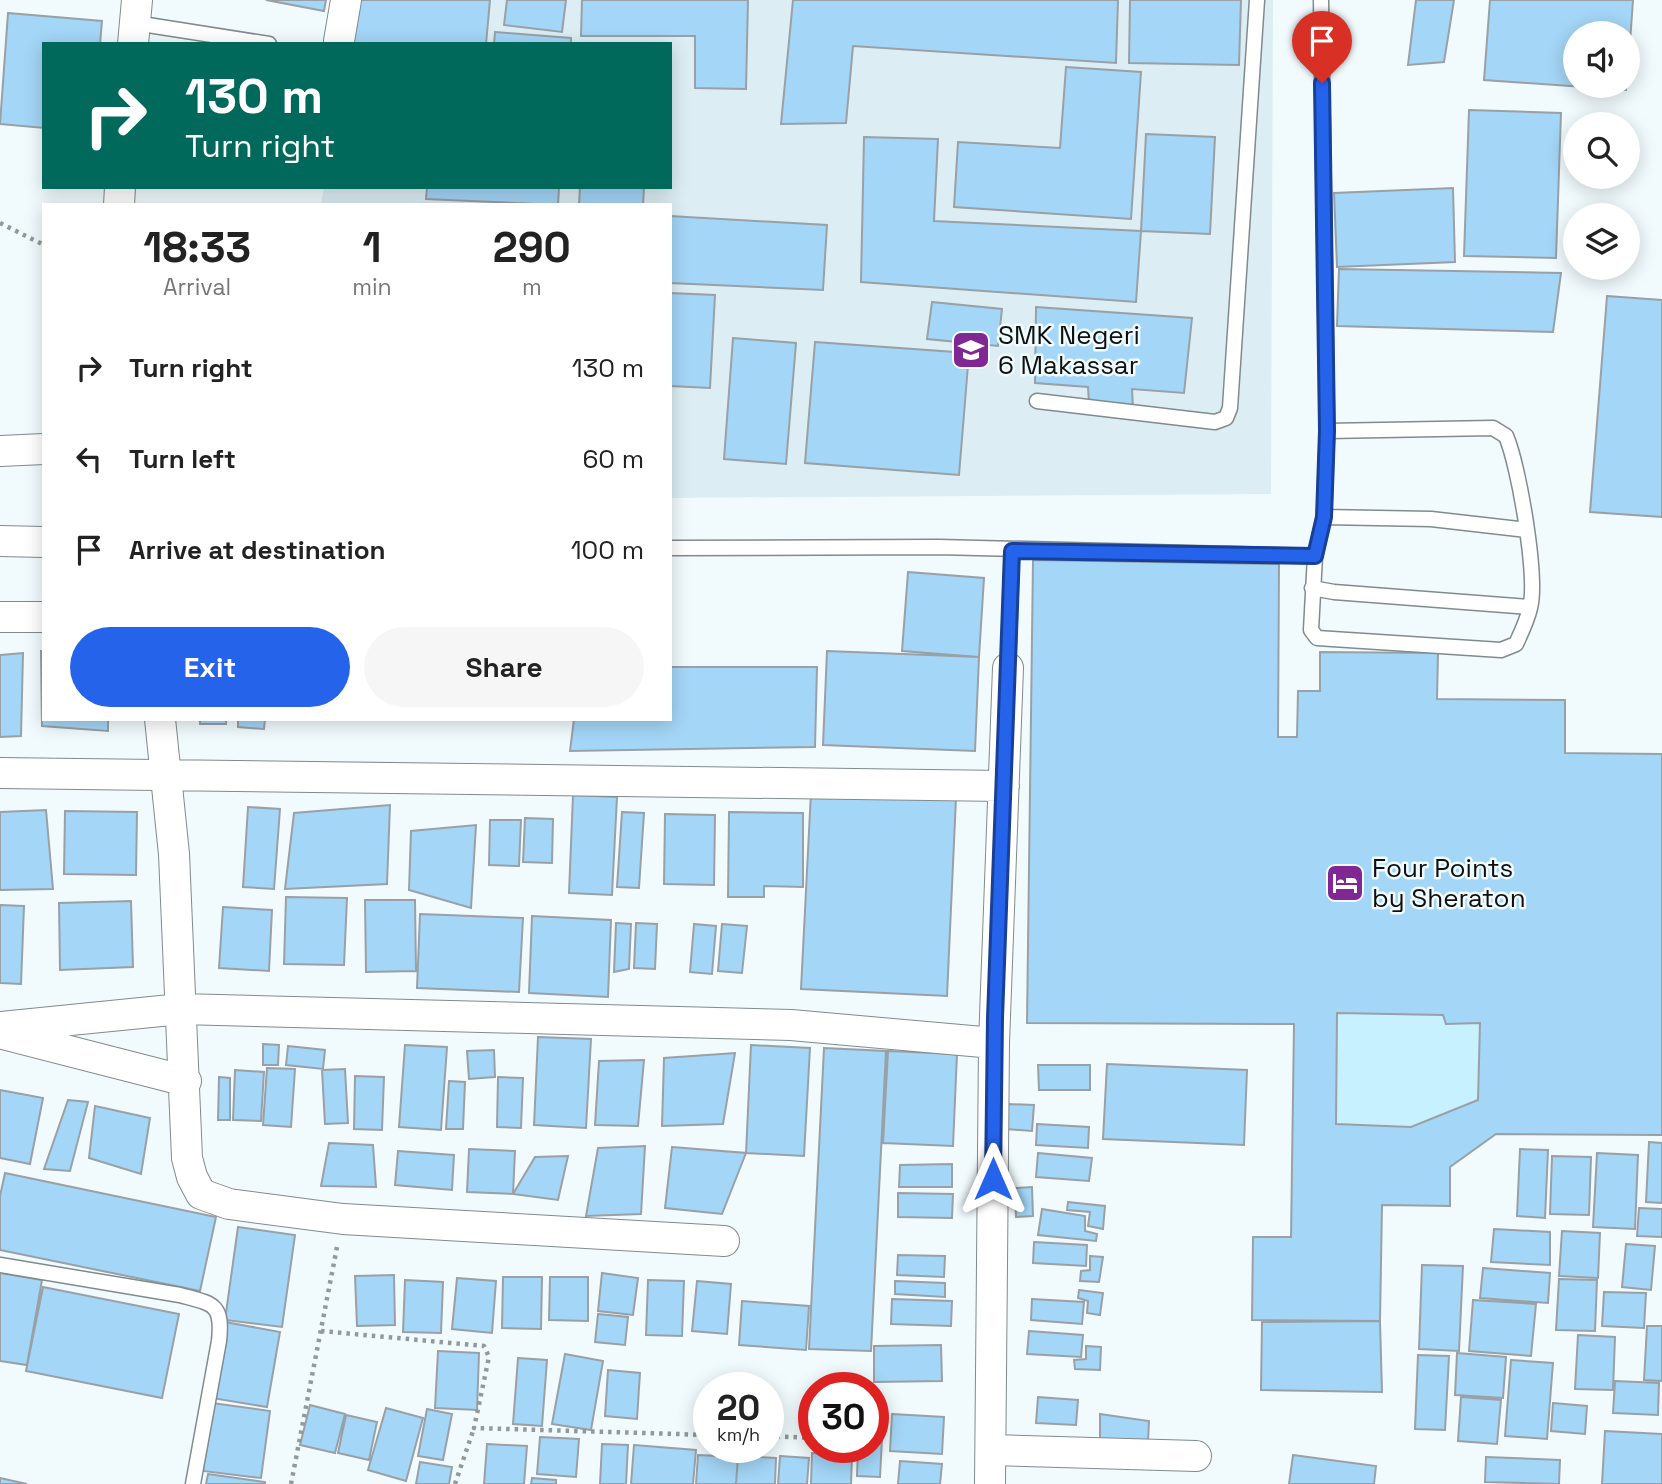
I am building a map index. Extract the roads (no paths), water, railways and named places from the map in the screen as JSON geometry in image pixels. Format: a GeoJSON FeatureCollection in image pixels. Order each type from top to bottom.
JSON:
{"type":"FeatureCollection","features":[{"type":"Feature","properties":{"kind":"street"},"geometry":{"type":"LineString","coordinates":[[339,41],[346,0]]}},
{"type":"Feature","properties":{"kind":"street"},"geometry":{"type":"LineString","coordinates":[[0,451],[42,449]]}},
{"type":"Feature","properties":{"kind":"street"},"geometry":{"type":"LineString","coordinates":[[0,541],[42,542]]}},
{"type":"Feature","properties":{"kind":"street"},"geometry":{"type":"LineString","coordinates":[[0,617],[42,617]]}},
{"type":"Feature","properties":{"kind":"street"},"geometry":{"type":"LineString","coordinates":[[990,1484],[994,1043],[1008,668]]}},
{"type":"Feature","properties":{"kind":"street"},"geometry":{"type":"LineString","coordinates":[[160,721],[174,854],[186,1081],[187,1158],[191,1177],[201,1194],[229,1204],[343,1219],[724,1241]]}},
{"type":"Feature","properties":{"kind":"street"},"geometry":{"type":"LineString","coordinates":[[0,773],[166,773],[1004,786]]}},
{"type":"Feature","properties":{"kind":"street"},"geometry":{"type":"LineString","coordinates":[[0,1027],[181,1009],[791,1025],[994,1043]]}},
{"type":"Feature","properties":{"kind":"street"},"geometry":{"type":"LineString","coordinates":[[0,1033],[186,1081]]}},
{"type":"Feature","properties":{"kind":"street"},"geometry":{"type":"LineString","coordinates":[[991,1450],[1196,1456]]}},
{"type":"Feature","properties":{"kind":"lane"},"geometry":{"type":"LineString","coordinates":[[1037,401],[1215,422],[1226,418],[1230,408],[1256,0]]}},
{"type":"Feature","properties":{"kind":"lane"},"geometry":{"type":"LineString","coordinates":[[1321,0],[1327,431],[1324,517],[1315,556],[1311,630],[1317,638],[1501,650],[1516,644],[1530,607],[1527,530],[1506,436],[1493,429],[1327,431]]}},
{"type":"Feature","properties":{"kind":"lane"},"geometry":{"type":"LineString","coordinates":[[135,22],[257,42]]}},
{"type":"Feature","properties":{"kind":"lane"},"geometry":{"type":"LineString","coordinates":[[1324,517],[1431,519],[1527,530]]}},
{"type":"Feature","properties":{"kind":"lane"},"geometry":{"type":"LineString","coordinates":[[672,548],[938,547],[1012,551],[1315,556]]}},
{"type":"Feature","properties":{"kind":"lane"},"geometry":{"type":"LineString","coordinates":[[1008,668],[1012,551]]}},
{"type":"Feature","properties":{"kind":"lane"},"geometry":{"type":"LineString","coordinates":[[1312,588],[1530,607]]}},
{"type":"Feature","properties":{"kind":"lane"},"geometry":{"type":"LineString","coordinates":[[0,1265],[180,1295],[207,1302],[218,1310],[221,1319],[219,1341],[193,1484]]}},
{"type":"Feature","properties":{"kind":"place","name":"SMK Negeri 6 Makassar"},"geometry":{"type":"Point","coordinates":[971,350]}},
{"type":"Feature","properties":{"kind":"place","name":"Four Points by Sheraton"},"geometry":{"type":"Point","coordinates":[1345,883]}}]}
